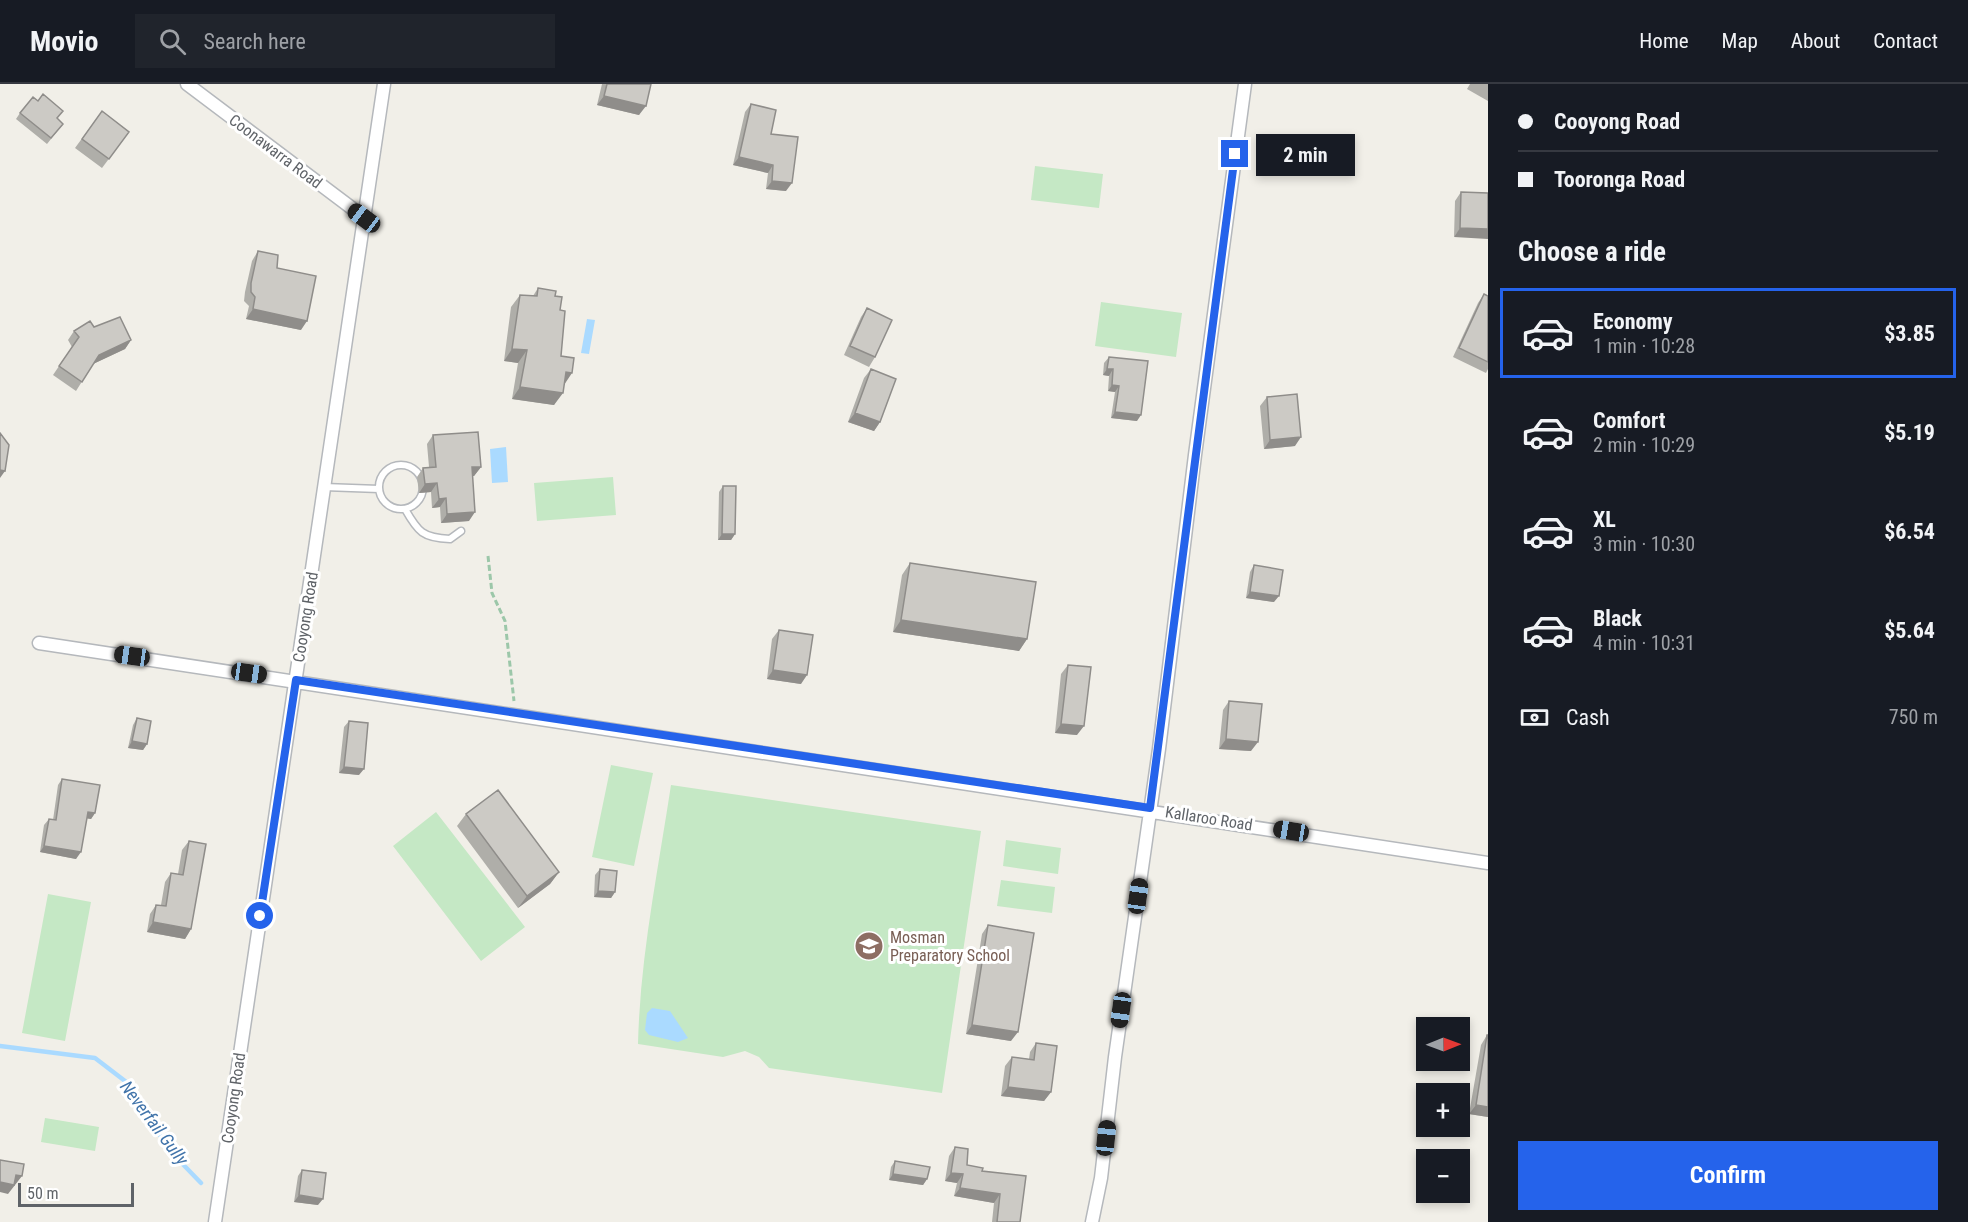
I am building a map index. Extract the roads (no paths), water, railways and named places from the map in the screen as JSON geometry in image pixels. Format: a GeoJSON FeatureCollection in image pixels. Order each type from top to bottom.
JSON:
{"type":"FeatureCollection","features":[{"type":"Feature","properties":{"kind":"street","name":"Coonawarra Road"},"geometry":{"type":"LineString","coordinates":[[187,84],[364,218]]}},
{"type":"Feature","properties":{"kind":"street","name":"Cooyong Road"},"geometry":{"type":"LineString","coordinates":[[215,1222],[384,84]]}},
{"type":"Feature","properties":{"kind":"street"},"geometry":{"type":"LineString","coordinates":[[1092,1222],[1101,1178],[1115,1057],[1245,84]]}},
{"type":"Feature","properties":{"kind":"street","name":"Kallaroo Road"},"geometry":{"type":"LineString","coordinates":[[39,643],[1150,808],[1488,863]]}},
{"type":"Feature","properties":{"kind":"lane"},"geometry":{"type":"LineString","coordinates":[[402,465],[414,470],[422,480],[423,491],[415,504],[405,509],[398,509],[386,503],[379,489],[381,477],[394,466],[402,465]]}},
{"type":"Feature","properties":{"kind":"lane"},"geometry":{"type":"LineString","coordinates":[[324,487],[379,489]]}},
{"type":"Feature","properties":{"kind":"lane"},"geometry":{"type":"LineString","coordinates":[[405,509],[421,533],[433,538],[450,539],[461,531]]}},
{"type":"Feature","properties":{"kind":"water"},"geometry":{"type":"Polygon","coordinates":[[[587,319],[595,320],[589,354],[581,353],[587,319]]]}},
{"type":"Feature","properties":{"kind":"water"},"geometry":{"type":"Polygon","coordinates":[[[506,447],[508,482],[492,483],[490,449],[506,447]]]}},
{"type":"Feature","properties":{"kind":"water"},"geometry":{"type":"Polygon","coordinates":[[[652,1008],[670,1011],[688,1038],[678,1042],[649,1035],[645,1030],[647,1013],[652,1008]]]}},
{"type":"Feature","properties":{"kind":"waterway","name":"Neverfail Gully"},"geometry":{"type":"LineString","coordinates":[[0,1046],[95,1058],[125,1081],[171,1152],[201,1183]]}},
{"type":"Feature","properties":{"kind":"place","name":"Mosman Preparatory School"},"geometry":{"type":"Point","coordinates":[869,946]}}]}
